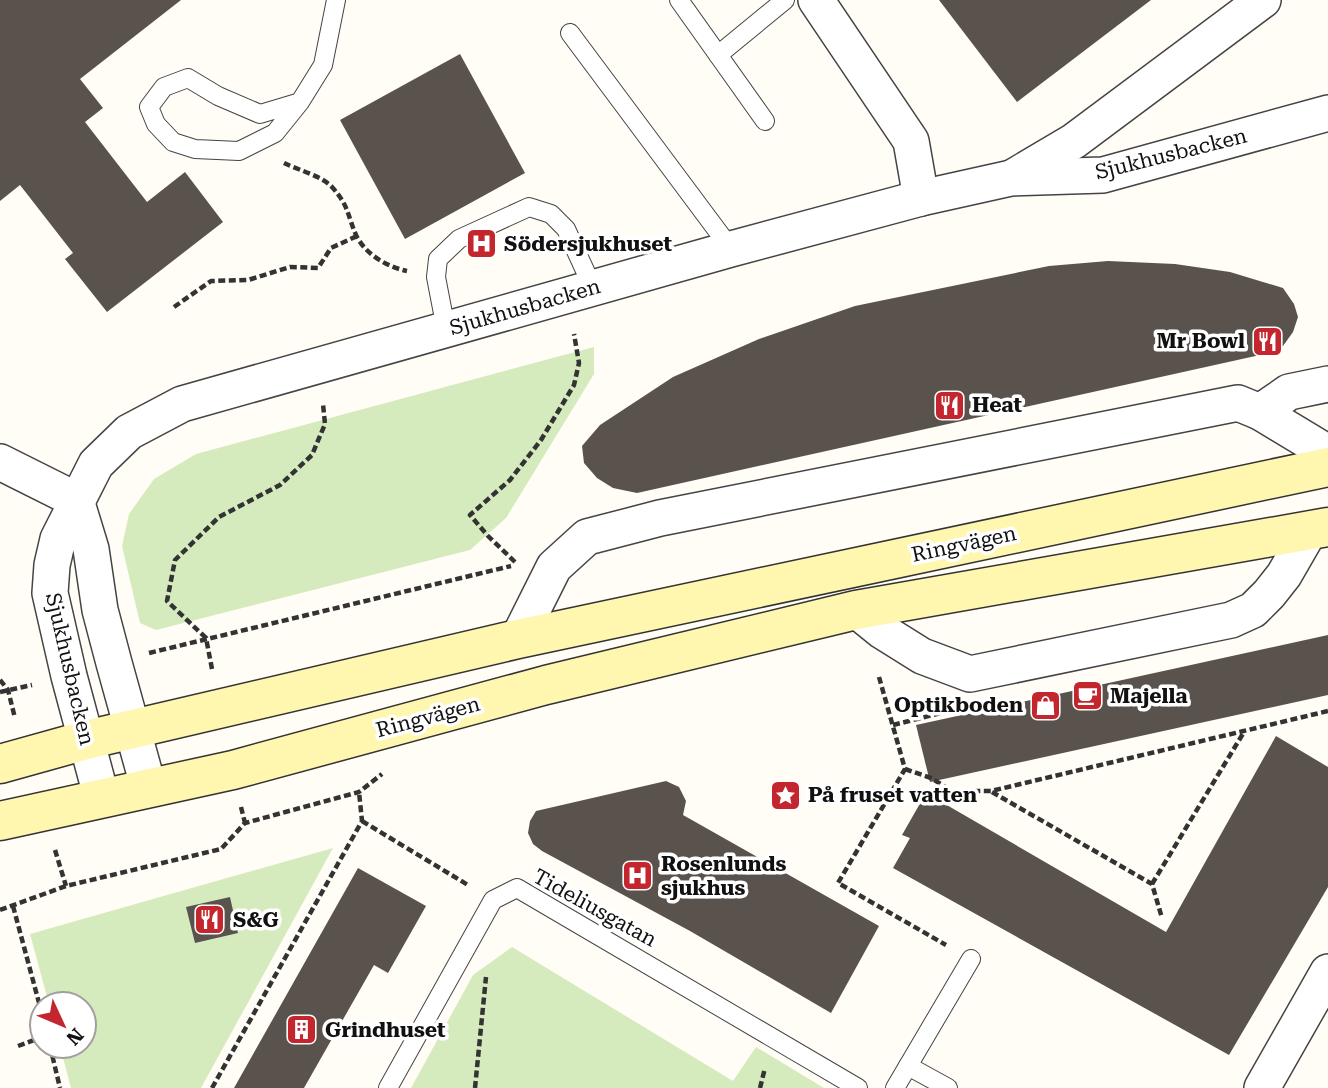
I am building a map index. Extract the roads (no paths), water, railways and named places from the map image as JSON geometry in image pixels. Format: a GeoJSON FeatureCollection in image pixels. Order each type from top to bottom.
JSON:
{"type":"FeatureCollection","features":[{"type":"Feature","properties":{"kind":"main road","name":"Ringvägen"},"geometry":{"type":"LineString","coordinates":[[0,764],[86,740],[517,639],[1328,467]]}},
{"type":"Feature","properties":{"kind":"main road","name":"Ringvägen"},"geometry":{"type":"LineString","coordinates":[[0,821],[233,770],[546,685],[856,610],[1319,528]]}},
{"type":"Feature","properties":{"kind":"street"},"geometry":{"type":"LineString","coordinates":[[816,0],[911,141],[921,198]]}},
{"type":"Feature","properties":{"kind":"street","name":"Sjukhusbacken"},"geometry":{"type":"LineString","coordinates":[[1011,178],[1073,141],[1264,0]]}},
{"type":"Feature","properties":{"kind":"street","name":"Sjukhusbacken"},"geometry":{"type":"LineString","coordinates":[[102,799],[69,677],[50,593],[52,565],[58,539],[96,464],[129,432],[182,404],[921,198],[1011,178],[1103,175],[1328,113]]}},
{"type":"Feature","properties":{"kind":"street"},"geometry":{"type":"LineString","coordinates":[[1260,412],[1289,392],[1328,384]]}},
{"type":"Feature","properties":{"kind":"street"},"geometry":{"type":"LineString","coordinates":[[517,639],[554,567],[587,537],[660,518],[1238,403],[1260,412],[1328,453]]}},
{"type":"Feature","properties":{"kind":"street"},"geometry":{"type":"LineString","coordinates":[[0,463],[76,500]]}},
{"type":"Feature","properties":{"kind":"street","name":"Sjukhusbacken"},"geometry":{"type":"LineString","coordinates":[[76,500],[91,549],[100,610],[149,789]]}},
{"type":"Feature","properties":{"kind":"street","name":"Ringvägen"},"geometry":{"type":"LineString","coordinates":[[856,610],[882,632],[922,656],[970,674],[1231,620],[1253,610],[1284,575],[1319,528]]}},
{"type":"Feature","properties":{"kind":"street"},"geometry":{"type":"LineString","coordinates":[[1262,1088],[1328,972]]}},
{"type":"Feature","properties":{"kind":"lane"},"geometry":{"type":"LineString","coordinates":[[300,102],[260,114],[218,96],[188,78],[164,87],[149,107],[156,124],[173,142],[195,149],[239,152],[275,133],[300,102],[323,65],[336,0]]}},
{"type":"Feature","properties":{"kind":"lane"},"geometry":{"type":"LineString","coordinates":[[679,0],[765,121]]}},
{"type":"Feature","properties":{"kind":"lane"},"geometry":{"type":"LineString","coordinates":[[718,55],[785,0]]}},
{"type":"Feature","properties":{"kind":"lane"},"geometry":{"type":"LineString","coordinates":[[570,33],[731,249]]}},
{"type":"Feature","properties":{"kind":"lane"},"geometry":{"type":"LineString","coordinates":[[446,329],[436,276],[438,258],[459,239],[529,206],[551,214],[566,229],[580,291]]}},
{"type":"Feature","properties":{"kind":"lane","name":"Tideliusgatan"},"geometry":{"type":"LineString","coordinates":[[388,1088],[493,900],[517,888],[858,1088]]}},
{"type":"Feature","properties":{"kind":"lane"},"geometry":{"type":"LineString","coordinates":[[895,1088],[971,959]]}},
{"type":"Feature","properties":{"kind":"lane"},"geometry":{"type":"LineString","coordinates":[[908,1066],[948,1088]]}},
{"type":"Feature","properties":{"kind":"place","name":"Södersjukhuset"},"geometry":{"type":"Point","coordinates":[481,244]}},
{"type":"Feature","properties":{"kind":"place","name":"Mr Bowl"},"geometry":{"type":"Point","coordinates":[1268,341]}},
{"type":"Feature","properties":{"kind":"place","name":"Heat"},"geometry":{"type":"Point","coordinates":[949,405]}},
{"type":"Feature","properties":{"kind":"place","name":"Majella"},"geometry":{"type":"Point","coordinates":[1087,696]}},
{"type":"Feature","properties":{"kind":"place","name":"Optikboden"},"geometry":{"type":"Point","coordinates":[1046,705]}},
{"type":"Feature","properties":{"kind":"place","name":"På fruset vatten"},"geometry":{"type":"Point","coordinates":[785,795]}},
{"type":"Feature","properties":{"kind":"place","name":"Rosenlunds sjukhus"},"geometry":{"type":"Point","coordinates":[638,876]}},
{"type":"Feature","properties":{"kind":"place","name":"S&G"},"geometry":{"type":"Point","coordinates":[210,920]}},
{"type":"Feature","properties":{"kind":"place","name":"Grindhuset"},"geometry":{"type":"Point","coordinates":[302,1030]}}]}
